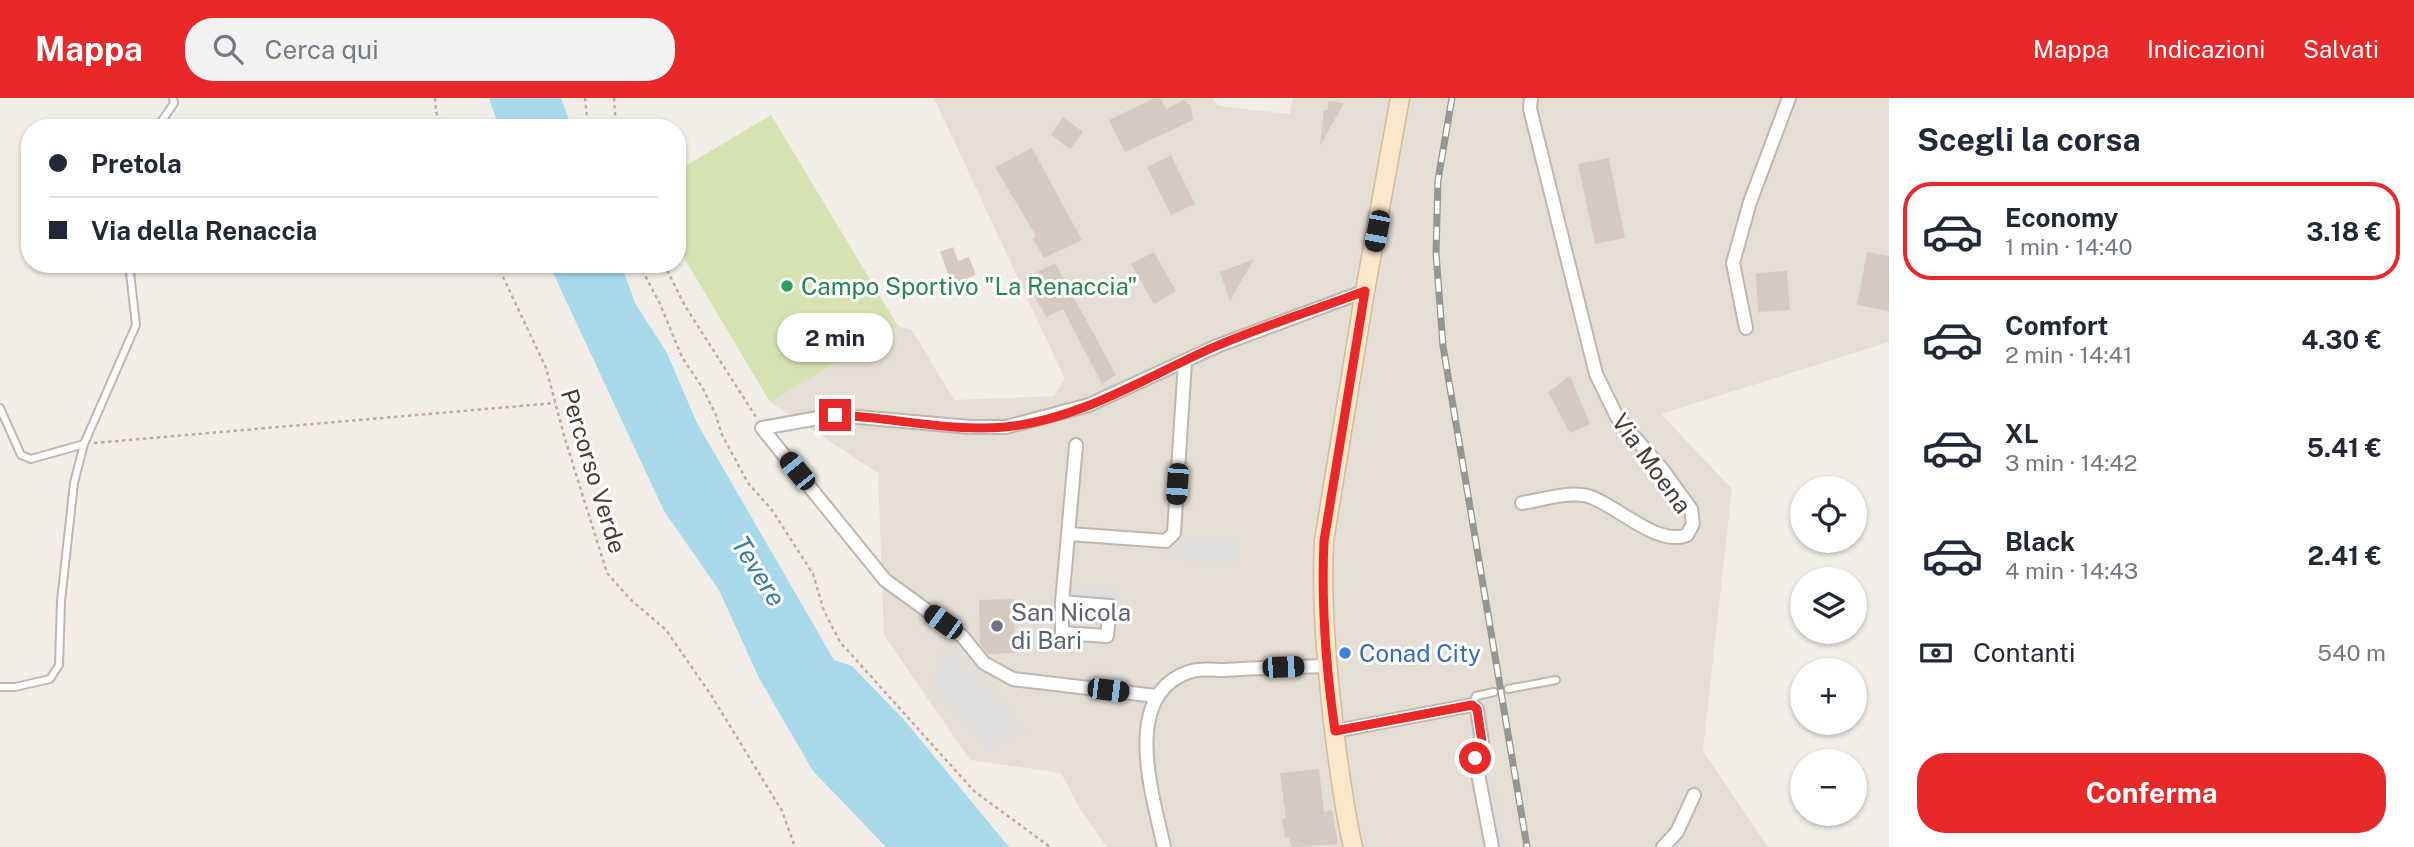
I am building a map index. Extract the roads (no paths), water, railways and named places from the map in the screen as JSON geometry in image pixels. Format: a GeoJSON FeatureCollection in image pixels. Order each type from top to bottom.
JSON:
{"type":"FeatureCollection","features":[{"type":"Feature","properties":{"kind":"street"},"geometry":{"type":"LineString","coordinates":[[1353,847],[1326,666],[1322,583],[1324,541],[1400,98]]}},
{"type":"Feature","properties":{"kind":"street","name":"Via Moena"},"geometry":{"type":"LineString","coordinates":[[1522,503],[1568,495],[1588,496],[1662,535],[1676,539],[1687,535],[1693,524],[1691,509],[1662,469],[1617,417],[1597,374],[1530,109],[1531,98]]}},
{"type":"Feature","properties":{"kind":"street"},"geometry":{"type":"LineString","coordinates":[[1746,328],[1734,263],[1750,202],[1789,98]]}},
{"type":"Feature","properties":{"kind":"street"},"geometry":{"type":"LineString","coordinates":[[1156,696],[1013,679],[985,663],[962,636],[885,580],[762,428],[835,415],[970,427],[1006,427],[1089,405],[1217,346],[1365,291]]}},
{"type":"Feature","properties":{"kind":"street"},"geometry":{"type":"LineString","coordinates":[[1069,534],[1166,541],[1174,533],[1185,361]]}},
{"type":"Feature","properties":{"kind":"street"},"geometry":{"type":"LineString","coordinates":[[1062,602],[1110,606],[1107,636],[1062,633],[1062,602],[1076,445]]}},
{"type":"Feature","properties":{"kind":"street"},"geometry":{"type":"LineString","coordinates":[[1164,847],[1146,763],[1146,731],[1156,696],[1173,680],[1193,670],[1326,666]]}},
{"type":"Feature","properties":{"kind":"street"},"geometry":{"type":"LineString","coordinates":[[1335,731],[1472,705],[1477,709],[1482,742],[1475,758],[1492,847]]}},
{"type":"Feature","properties":{"kind":"street"},"geometry":{"type":"LineString","coordinates":[[1662,847],[1677,832],[1693,795]]}},
{"type":"Feature","properties":{"kind":"lane"},"geometry":{"type":"LineString","coordinates":[[163,119],[174,103],[173,98]]}},
{"type":"Feature","properties":{"kind":"lane"},"geometry":{"type":"LineString","coordinates":[[0,687],[15,687],[50,679],[58,665],[61,601],[74,482],[84,444],[136,325],[130,273]]}},
{"type":"Feature","properties":{"kind":"lane"},"geometry":{"type":"LineString","coordinates":[[0,408],[20,455],[31,459],[84,444]]}},
{"type":"Feature","properties":{"kind":"lane"},"geometry":{"type":"LineString","coordinates":[[1508,689],[1556,680]]}},
{"type":"Feature","properties":{"kind":"lane"},"geometry":{"type":"LineString","coordinates":[[1472,705],[1476,696],[1494,692]]}},
{"type":"Feature","properties":{"kind":"water"},"geometry":{"type":"Polygon","coordinates":[[[489,98],[561,98],[569,119],[496,119],[489,98]]]}},
{"type":"Feature","properties":{"kind":"water","name":"Tevere"},"geometry":{"type":"Polygon","coordinates":[[[553,273],[624,273],[635,303],[667,353],[697,423],[834,660],[852,666],[905,721],[1009,847],[886,847],[813,771],[759,678],[719,590],[664,511],[553,273]]]}},
{"type":"Feature","properties":{"kind":"railway"},"geometry":{"type":"LineString","coordinates":[[1452,98],[1438,180],[1436,253],[1443,346],[1527,847]]}},
{"type":"Feature","properties":{"kind":"place","name":"Campo Sportivo \"La Renaccia\""},"geometry":{"type":"Point","coordinates":[787,286]}},
{"type":"Feature","properties":{"kind":"place","name":"San Nicola di Bari"},"geometry":{"type":"Point","coordinates":[997,626]}},
{"type":"Feature","properties":{"kind":"place","name":"Conad City"},"geometry":{"type":"Point","coordinates":[1345,653]}}]}
